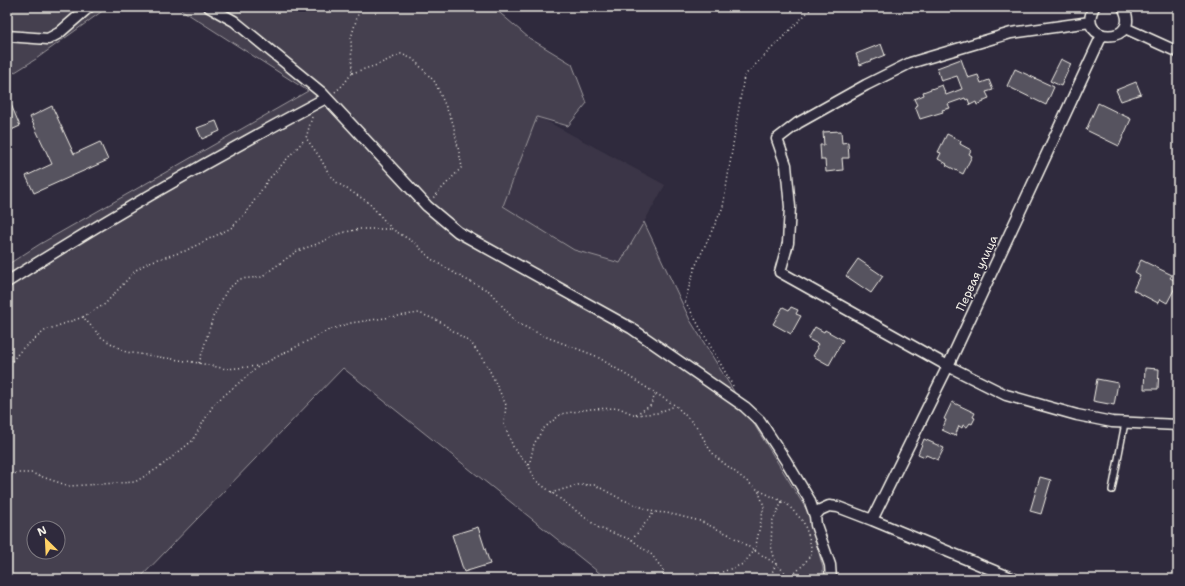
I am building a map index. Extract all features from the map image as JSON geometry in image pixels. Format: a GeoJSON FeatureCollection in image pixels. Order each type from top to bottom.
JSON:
{"type":"FeatureCollection","features":[{"type":"Feature","properties":{"kind":"street"},"geometry":{"type":"LineString","coordinates":[[7,36],[48,39],[59,33],[88,7]]}},
{"type":"Feature","properties":{"kind":"street"},"geometry":{"type":"LineString","coordinates":[[209,7],[234,21],[326,98],[427,206],[458,232],[631,328],[745,407],[760,421],[809,499],[815,516],[816,525],[830,565],[831,579]]}},
{"type":"Feature","properties":{"kind":"street"},"geometry":{"type":"LineString","coordinates":[[1094,7],[1091,13],[1090,22],[1096,32],[1108,37],[1115,35],[1125,28],[1127,14],[1123,7]]}},
{"type":"Feature","properties":{"kind":"street"},"geometry":{"type":"LineString","coordinates":[[1090,22],[1011,33],[910,63],[866,85],[798,123],[777,139],[786,165],[790,207],[788,243],[780,272],[948,366],[1006,394],[1077,415],[1112,422],[1178,425]]}},
{"type":"Feature","properties":{"kind":"street"},"geometry":{"type":"LineString","coordinates":[[1125,28],[1178,52]]}},
{"type":"Feature","properties":{"kind":"street","name":"Первая улица"},"geometry":{"type":"LineString","coordinates":[[872,520],[948,366],[1102,35]]}},
{"type":"Feature","properties":{"kind":"street"},"geometry":{"type":"LineString","coordinates":[[7,282],[71,241],[176,179],[326,98]]}},
{"type":"Feature","properties":{"kind":"street"},"geometry":{"type":"LineString","coordinates":[[815,516],[820,510],[829,506],[838,507],[1014,579]]}},
{"type":"Feature","properties":{"kind":"lane"},"geometry":{"type":"LineString","coordinates":[[1112,490],[1125,423]]}},
{"type":"Feature","properties":{"kind":"path"},"geometry":{"type":"LineString","coordinates":[[352,73],[351,38],[360,7]]}},
{"type":"Feature","properties":{"kind":"path"},"geometry":{"type":"LineString","coordinates":[[733,387],[685,301],[695,267],[723,207],[744,76],[813,7]]}},
{"type":"Feature","properties":{"kind":"path"},"geometry":{"type":"LineString","coordinates":[[326,98],[343,85],[352,73],[377,65],[401,54],[413,58],[435,82],[453,123],[462,167],[427,206]]}},
{"type":"Feature","properties":{"kind":"path"},"geometry":{"type":"LineString","coordinates":[[7,367],[22,349],[46,330],[83,317],[105,304],[136,270],[149,262],[185,251],[231,228],[246,213],[268,180],[306,138],[310,119],[314,114]]}},
{"type":"Feature","properties":{"kind":"path"},"geometry":{"type":"LineString","coordinates":[[306,138],[336,182],[368,202],[392,230],[415,243],[431,259],[461,277],[489,291],[517,323],[544,336],[596,356],[676,406],[697,427],[710,450],[716,457],[758,490],[786,503],[803,521],[809,537],[812,552],[805,563],[790,578],[776,564],[730,534],[700,521],[667,513],[654,512],[621,499],[595,485],[578,485],[551,493]]}},
{"type":"Feature","properties":{"kind":"path"},"geometry":{"type":"LineString","coordinates":[[199,363],[213,317],[227,290],[240,279],[261,276],[297,251],[338,234],[359,229],[392,230]]}},
{"type":"Feature","properties":{"kind":"path"},"geometry":{"type":"LineString","coordinates":[[7,475],[32,473],[69,486],[135,482],[160,467],[192,441],[214,404],[259,366],[329,330],[351,323],[419,313],[439,321],[472,344],[488,367],[506,405],[504,424],[514,448],[529,466],[535,480],[600,528],[632,540],[652,555],[663,570],[663,579]]}},
{"type":"Feature","properties":{"kind":"path"},"geometry":{"type":"LineString","coordinates":[[83,317],[102,338],[126,352],[199,363],[226,369],[259,366]]}},
{"type":"Feature","properties":{"kind":"path"},"geometry":{"type":"LineString","coordinates":[[635,415],[650,406],[656,393]]}},
{"type":"Feature","properties":{"kind":"path"},"geometry":{"type":"LineString","coordinates":[[529,466],[534,444],[543,429],[561,414],[590,408],[619,408],[635,415],[657,413],[676,406]]}},
{"type":"Feature","properties":{"kind":"path"},"geometry":{"type":"LineString","coordinates":[[708,579],[743,564],[755,550],[764,506],[758,490]]}},
{"type":"Feature","properties":{"kind":"path"},"geometry":{"type":"LineString","coordinates":[[769,579],[776,564],[771,546],[772,522],[782,502]]}},
{"type":"Feature","properties":{"kind":"path"},"geometry":{"type":"LineString","coordinates":[[632,540],[654,512]]}},
{"type":"Feature","properties":{"kind":"shaded area"},"geometry":{"type":"Polygon","coordinates":[[[7,7],[108,7],[36,59],[7,77],[7,7]]]}},
{"type":"Feature","properties":{"kind":"shaded area"},"geometry":{"type":"Polygon","coordinates":[[[177,7],[493,7],[529,38],[572,64],[587,103],[568,126],[537,117],[503,206],[574,250],[620,263],[644,222],[690,320],[808,512],[823,568],[823,579],[607,579],[343,368],[139,579],[7,579],[7,265],[40,244],[308,91],[177,7]]]}},
{"type":"Feature","properties":{"kind":"shaded area"},"geometry":{"type":"Polygon","coordinates":[[[537,116],[665,185],[621,263],[574,250],[503,206],[537,116]]]}},
{"type":"Feature","properties":{"kind":"building"},"geometry":{"type":"Polygon","coordinates":[[[881,44],[885,55],[860,65],[856,54],[881,44]]]}},
{"type":"Feature","properties":{"kind":"building"},"geometry":{"type":"Polygon","coordinates":[[[961,59],[968,78],[978,75],[981,83],[989,80],[993,90],[986,92],[989,98],[977,105],[976,102],[970,105],[968,99],[966,100],[965,98],[948,104],[950,108],[942,110],[943,112],[920,119],[914,99],[924,95],[923,92],[942,85],[946,95],[962,89],[957,76],[941,81],[937,68],[961,59]]]}},
{"type":"Feature","properties":{"kind":"building"},"geometry":{"type":"Polygon","coordinates":[[[1061,59],[1071,64],[1061,86],[1050,81],[1061,59]]]}},
{"type":"Feature","properties":{"kind":"building"},"geometry":{"type":"Polygon","coordinates":[[[1015,69],[1054,87],[1046,105],[1007,86],[1015,69]]]}},
{"type":"Feature","properties":{"kind":"building"},"geometry":{"type":"Polygon","coordinates":[[[1136,82],[1141,94],[1121,101],[1116,90],[1136,82]]]}},
{"type":"Feature","properties":{"kind":"building"},"geometry":{"type":"Polygon","coordinates":[[[7,95],[20,126],[7,132],[7,95]]]}},
{"type":"Feature","properties":{"kind":"building"},"geometry":{"type":"Polygon","coordinates":[[[1098,103],[1131,119],[1119,146],[1086,130],[1098,103]]]}},
{"type":"Feature","properties":{"kind":"building"},"geometry":{"type":"Polygon","coordinates":[[[52,106],[74,154],[100,142],[108,160],[34,193],[26,176],[52,164],[30,117],[52,106]]]}},
{"type":"Feature","properties":{"kind":"building"},"geometry":{"type":"Polygon","coordinates":[[[216,121],[220,131],[202,139],[197,128],[216,121]]]}},
{"type":"Feature","properties":{"kind":"building"},"geometry":{"type":"Polygon","coordinates":[[[841,131],[842,143],[848,142],[849,158],[842,158],[843,170],[826,172],[825,160],[821,160],[820,145],[824,145],[823,132],[841,131]]]}},
{"type":"Feature","properties":{"kind":"building"},"geometry":{"type":"Polygon","coordinates":[[[947,134],[961,141],[960,144],[971,150],[969,154],[972,156],[963,174],[938,159],[941,153],[938,152],[947,134]]]}},
{"type":"Feature","properties":{"kind":"building"},"geometry":{"type":"Polygon","coordinates":[[[858,259],[883,276],[871,293],[846,276],[858,259]]]}},
{"type":"Feature","properties":{"kind":"building"},"geometry":{"type":"Polygon","coordinates":[[[1141,260],[1172,275],[1170,278],[1178,282],[1167,303],[1160,299],[1158,303],[1133,290],[1140,275],[1135,272],[1141,260]]]}},
{"type":"Feature","properties":{"kind":"building"},"geometry":{"type":"Polygon","coordinates":[[[783,307],[789,310],[791,307],[798,310],[796,314],[801,316],[791,334],[773,324],[783,307]]]}},
{"type":"Feature","properties":{"kind":"building"},"geometry":{"type":"Polygon","coordinates":[[[815,327],[824,332],[825,330],[843,340],[829,365],[813,356],[818,348],[816,347],[818,344],[808,339],[815,327]]]}},
{"type":"Feature","properties":{"kind":"building"},"geometry":{"type":"Polygon","coordinates":[[[1145,368],[1159,369],[1158,389],[1144,389],[1145,368]]]}},
{"type":"Feature","properties":{"kind":"building"},"geometry":{"type":"Polygon","coordinates":[[[1097,379],[1118,383],[1114,405],[1093,401],[1097,379]]]}},
{"type":"Feature","properties":{"kind":"building"},"geometry":{"type":"Polygon","coordinates":[[[952,402],[975,413],[973,417],[975,418],[972,424],[970,423],[967,427],[963,425],[962,428],[959,426],[955,436],[942,430],[946,420],[944,419],[952,402]]]}},
{"type":"Feature","properties":{"kind":"building"},"geometry":{"type":"Polygon","coordinates":[[[924,439],[944,448],[938,460],[926,455],[925,457],[918,454],[924,439]]]}},
{"type":"Feature","properties":{"kind":"building"},"geometry":{"type":"Polygon","coordinates":[[[1040,477],[1051,480],[1041,514],[1030,511],[1040,477]]]}},
{"type":"Feature","properties":{"kind":"building"},"geometry":{"type":"Polygon","coordinates":[[[478,527],[490,564],[464,572],[452,535],[478,527]]]}}]}
